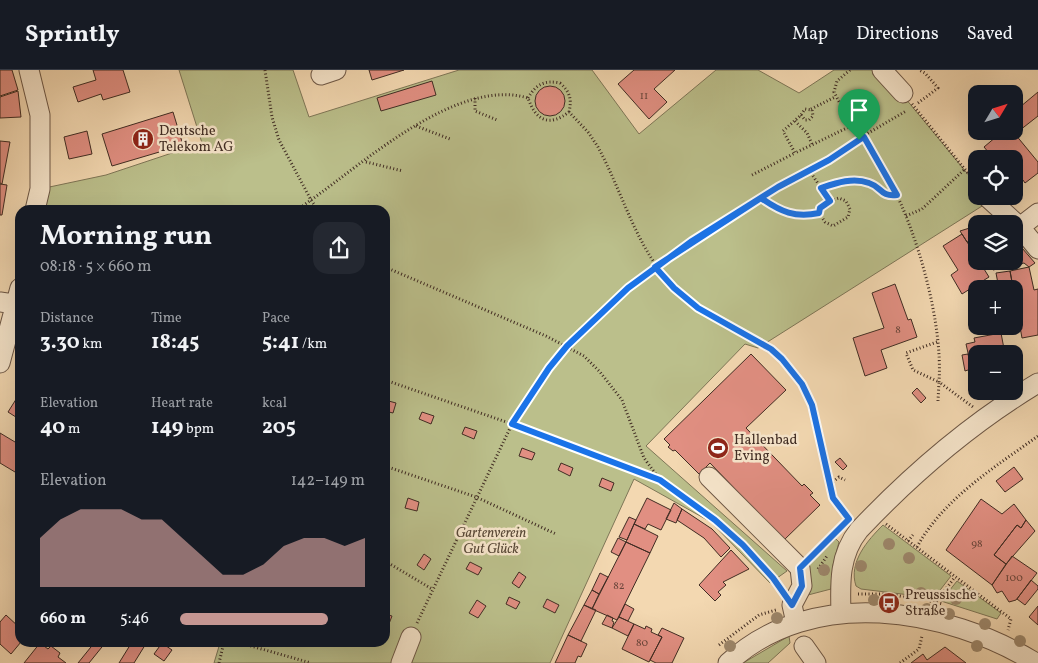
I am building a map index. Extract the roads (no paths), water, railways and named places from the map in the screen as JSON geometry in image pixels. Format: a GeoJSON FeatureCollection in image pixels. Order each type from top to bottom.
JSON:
{"type":"FeatureCollection","features":[{"type":"Feature","properties":{"kind":"street"},"geometry":{"type":"LineString","coordinates":[[30,70],[40,115],[40,189],[36,205]]}},
{"type":"Feature","properties":{"kind":"street"},"geometry":{"type":"LineString","coordinates":[[882,70],[908,99]]}},
{"type":"Feature","properties":{"kind":"street"},"geometry":{"type":"LineString","coordinates":[[996,205],[1007,215]]}},
{"type":"Feature","properties":{"kind":"street"},"geometry":{"type":"LineString","coordinates":[[1023,225],[1038,213]]}},
{"type":"Feature","properties":{"kind":"street"},"geometry":{"type":"LineString","coordinates":[[1023,231],[1038,249]]}},
{"type":"Feature","properties":{"kind":"street"},"geometry":{"type":"LineString","coordinates":[[0,363],[14,300]]}},
{"type":"Feature","properties":{"kind":"street"},"geometry":{"type":"LineString","coordinates":[[840,613],[841,572],[844,554],[851,540],[850,524],[873,515],[934,459],[987,418],[1038,383]]}},
{"type":"Feature","properties":{"kind":"street"},"geometry":{"type":"LineString","coordinates":[[709,477],[801,577],[794,614]]}},
{"type":"Feature","properties":{"kind":"street"},"geometry":{"type":"LineString","coordinates":[[728,663],[794,614],[840,613],[889,614],[946,624],[1002,645],[1036,663]]}},
{"type":"Feature","properties":{"kind":"street"},"geometry":{"type":"LineString","coordinates":[[401,663],[411,637]]}},
{"type":"Feature","properties":{"kind":"street"},"geometry":{"type":"LineString","coordinates":[[804,646],[816,663]]}},
{"type":"Feature","properties":{"kind":"place","name":"Deutsche Telekom AG"},"geometry":{"type":"Point","coordinates":[143,139]}},
{"type":"Feature","properties":{"kind":"place","name":"Hallenbad Eving"},"geometry":{"type":"Point","coordinates":[718,448]}},
{"type":"Feature","properties":{"kind":"place","name":"Preussische Straße"},"geometry":{"type":"Point","coordinates":[889,603]}},
{"type":"Feature","properties":{"kind":"park label","name":"Gartenverein Gut Glück"},"geometry":{"type":"Point","coordinates":[491,542]}}]}
